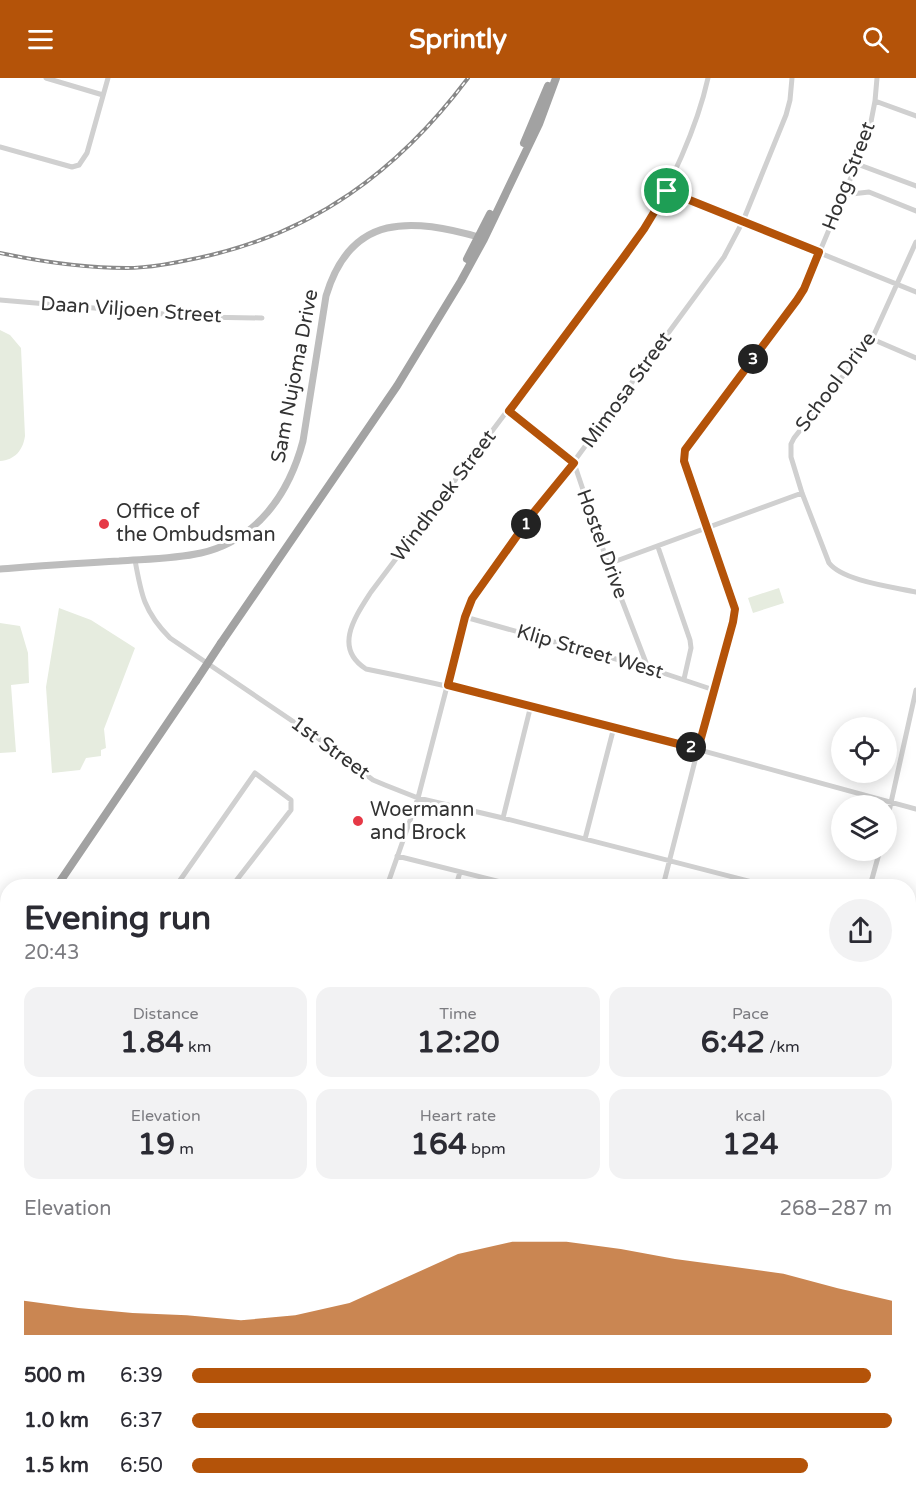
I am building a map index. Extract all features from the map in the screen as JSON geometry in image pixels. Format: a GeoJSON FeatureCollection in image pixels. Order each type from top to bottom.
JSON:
{"type":"FeatureCollection","features":[{"type":"Feature","properties":{"kind":"highway"},"geometry":{"type":"LineString","coordinates":[[481,238],[552,78]]}},
{"type":"Feature","properties":{"kind":"highway"},"geometry":{"type":"LineString","coordinates":[[62,879],[397,386],[450,300],[539,124],[556,78]]}},
{"type":"Feature","properties":{"kind":"main road","name":"Sam Nujoma Drive"},"geometry":{"type":"LineString","coordinates":[[0,569],[185,555],[218,547],[252,528],[281,497],[291,478],[303,441],[318,341],[330,284],[337,266],[357,243],[376,231],[400,225],[438,227],[481,238]]}},
{"type":"Feature","properties":{"kind":"street"},"geometry":{"type":"LineString","coordinates":[[46,78],[103,95]]}},
{"type":"Feature","properties":{"kind":"street"},"geometry":{"type":"LineString","coordinates":[[0,147],[72,166],[79,165],[87,153],[108,78]]}},
{"type":"Feature","properties":{"kind":"street","name":"Windhoek Street"},"geometry":{"type":"LineString","coordinates":[[448,685],[366,669],[351,655],[350,633],[360,610],[644,229],[667,191],[704,96],[708,78]]}},
{"type":"Feature","properties":{"kind":"street","name":"Mimosa Street"},"geometry":{"type":"LineString","coordinates":[[389,879],[418,798],[465,617],[472,599],[724,257],[743,221],[786,115],[792,78]]}},
{"type":"Feature","properties":{"kind":"street","name":"Hoog Street"},"geometry":{"type":"LineString","coordinates":[[665,879],[735,609],[684,461],[685,450],[804,289],[868,137],[877,78]]}},
{"type":"Feature","properties":{"kind":"street"},"geometry":{"type":"LineString","coordinates":[[875,101],[916,116]]}},
{"type":"Feature","properties":{"kind":"street"},"geometry":{"type":"LineString","coordinates":[[857,164],[916,186]]}},
{"type":"Feature","properties":{"kind":"street"},"geometry":{"type":"LineString","coordinates":[[667,191],[916,292]]}},
{"type":"Feature","properties":{"kind":"street"},"geometry":{"type":"LineString","coordinates":[[843,195],[869,192],[916,212]]}},
{"type":"Feature","properties":{"kind":"street","name":"School Drive"},"geometry":{"type":"LineString","coordinates":[[916,242],[872,339],[791,444],[791,457],[802,493],[833,568],[847,576],[916,592]]}},
{"type":"Feature","properties":{"kind":"street","name":"Daan Viljoen Street"},"geometry":{"type":"LineString","coordinates":[[0,300],[199,317],[262,318]]}},
{"type":"Feature","properties":{"kind":"street"},"geometry":{"type":"LineString","coordinates":[[872,339],[916,358]]}},
{"type":"Feature","properties":{"kind":"street","name":"Hostel Drive"},"geometry":{"type":"LineString","coordinates":[[509,411],[574,463],[608,564],[648,668]]}},
{"type":"Feature","properties":{"kind":"street"},"geometry":{"type":"LineString","coordinates":[[608,564],[802,493]]}},
{"type":"Feature","properties":{"kind":"street"},"geometry":{"type":"LineString","coordinates":[[658,547],[690,640],[691,648],[684,679]]}},
{"type":"Feature","properties":{"kind":"street","name":"1st Street"},"geometry":{"type":"LineString","coordinates":[[135,560],[146,608],[155,624],[170,638],[319,739],[373,780],[418,798],[741,879]]}},
{"type":"Feature","properties":{"kind":"street","name":"Klip Street West"},"geometry":{"type":"LineString","coordinates":[[465,617],[648,668],[714,690]]}},
{"type":"Feature","properties":{"kind":"street"},"geometry":{"type":"LineString","coordinates":[[448,685],[698,749],[863,795]]}},
{"type":"Feature","properties":{"kind":"street"},"geometry":{"type":"LineString","coordinates":[[894,795],[916,690]]}},
{"type":"Feature","properties":{"kind":"street"},"geometry":{"type":"LineString","coordinates":[[503,818],[531,705]]}},
{"type":"Feature","properties":{"kind":"street"},"geometry":{"type":"LineString","coordinates":[[585,839],[614,727]]}},
{"type":"Feature","properties":{"kind":"street"},"geometry":{"type":"LineString","coordinates":[[181,879],[255,773],[291,800],[291,810],[237,879]]}},
{"type":"Feature","properties":{"kind":"street"},"geometry":{"type":"LineString","coordinates":[[897,804],[916,809]]}},
{"type":"Feature","properties":{"kind":"street"},"geometry":{"type":"LineString","coordinates":[[397,856],[488,879]]}},
{"type":"Feature","properties":{"kind":"street"},"geometry":{"type":"LineString","coordinates":[[872,879],[877,861]]}},
{"type":"Feature","properties":{"kind":"street"},"geometry":{"type":"LineString","coordinates":[[458,879],[460,872]]}},
{"type":"Feature","properties":{"kind":"shaded area"},"geometry":{"type":"Polygon","coordinates":[[[0,330],[10,335],[21,348],[25,436],[22,446],[14,456],[0,461],[0,330]]]}},
{"type":"Feature","properties":{"kind":"shaded area"},"geometry":{"type":"Polygon","coordinates":[[[779,588],[784,603],[753,613],[748,598],[779,588]]]}},
{"type":"Feature","properties":{"kind":"shaded area"},"geometry":{"type":"Polygon","coordinates":[[[59,608],[91,620],[135,648],[104,729],[106,748],[101,750],[101,756],[86,758],[80,770],[52,773],[46,687],[59,608]]]}},
{"type":"Feature","properties":{"kind":"shaded area"},"geometry":{"type":"Polygon","coordinates":[[[0,623],[20,626],[28,653],[29,683],[11,685],[16,752],[0,753],[0,623]]]}},
{"type":"Feature","properties":{"kind":"railway"},"geometry":{"type":"LineString","coordinates":[[0,253],[78,266],[144,267],[198,258],[240,247],[279,233],[316,215],[350,194],[382,169],[412,142],[468,78]]}},
{"type":"Feature","properties":{"kind":"place","name":"Office of the Ombudsman"},"geometry":{"type":"Point","coordinates":[104,524]}},
{"type":"Feature","properties":{"kind":"place","name":"Woermann and Brock"},"geometry":{"type":"Point","coordinates":[358,821]}},
{"type":"Feature","properties":{"kind":"route"},"geometry":{"type":"LineString","coordinates":[[667,191],[819,252],[797,300],[685,450],[684,461],[735,609],[698,749],[448,685],[465,617],[472,599],[534,512],[574,463],[509,411],[644,229],[667,191]]}}]}
